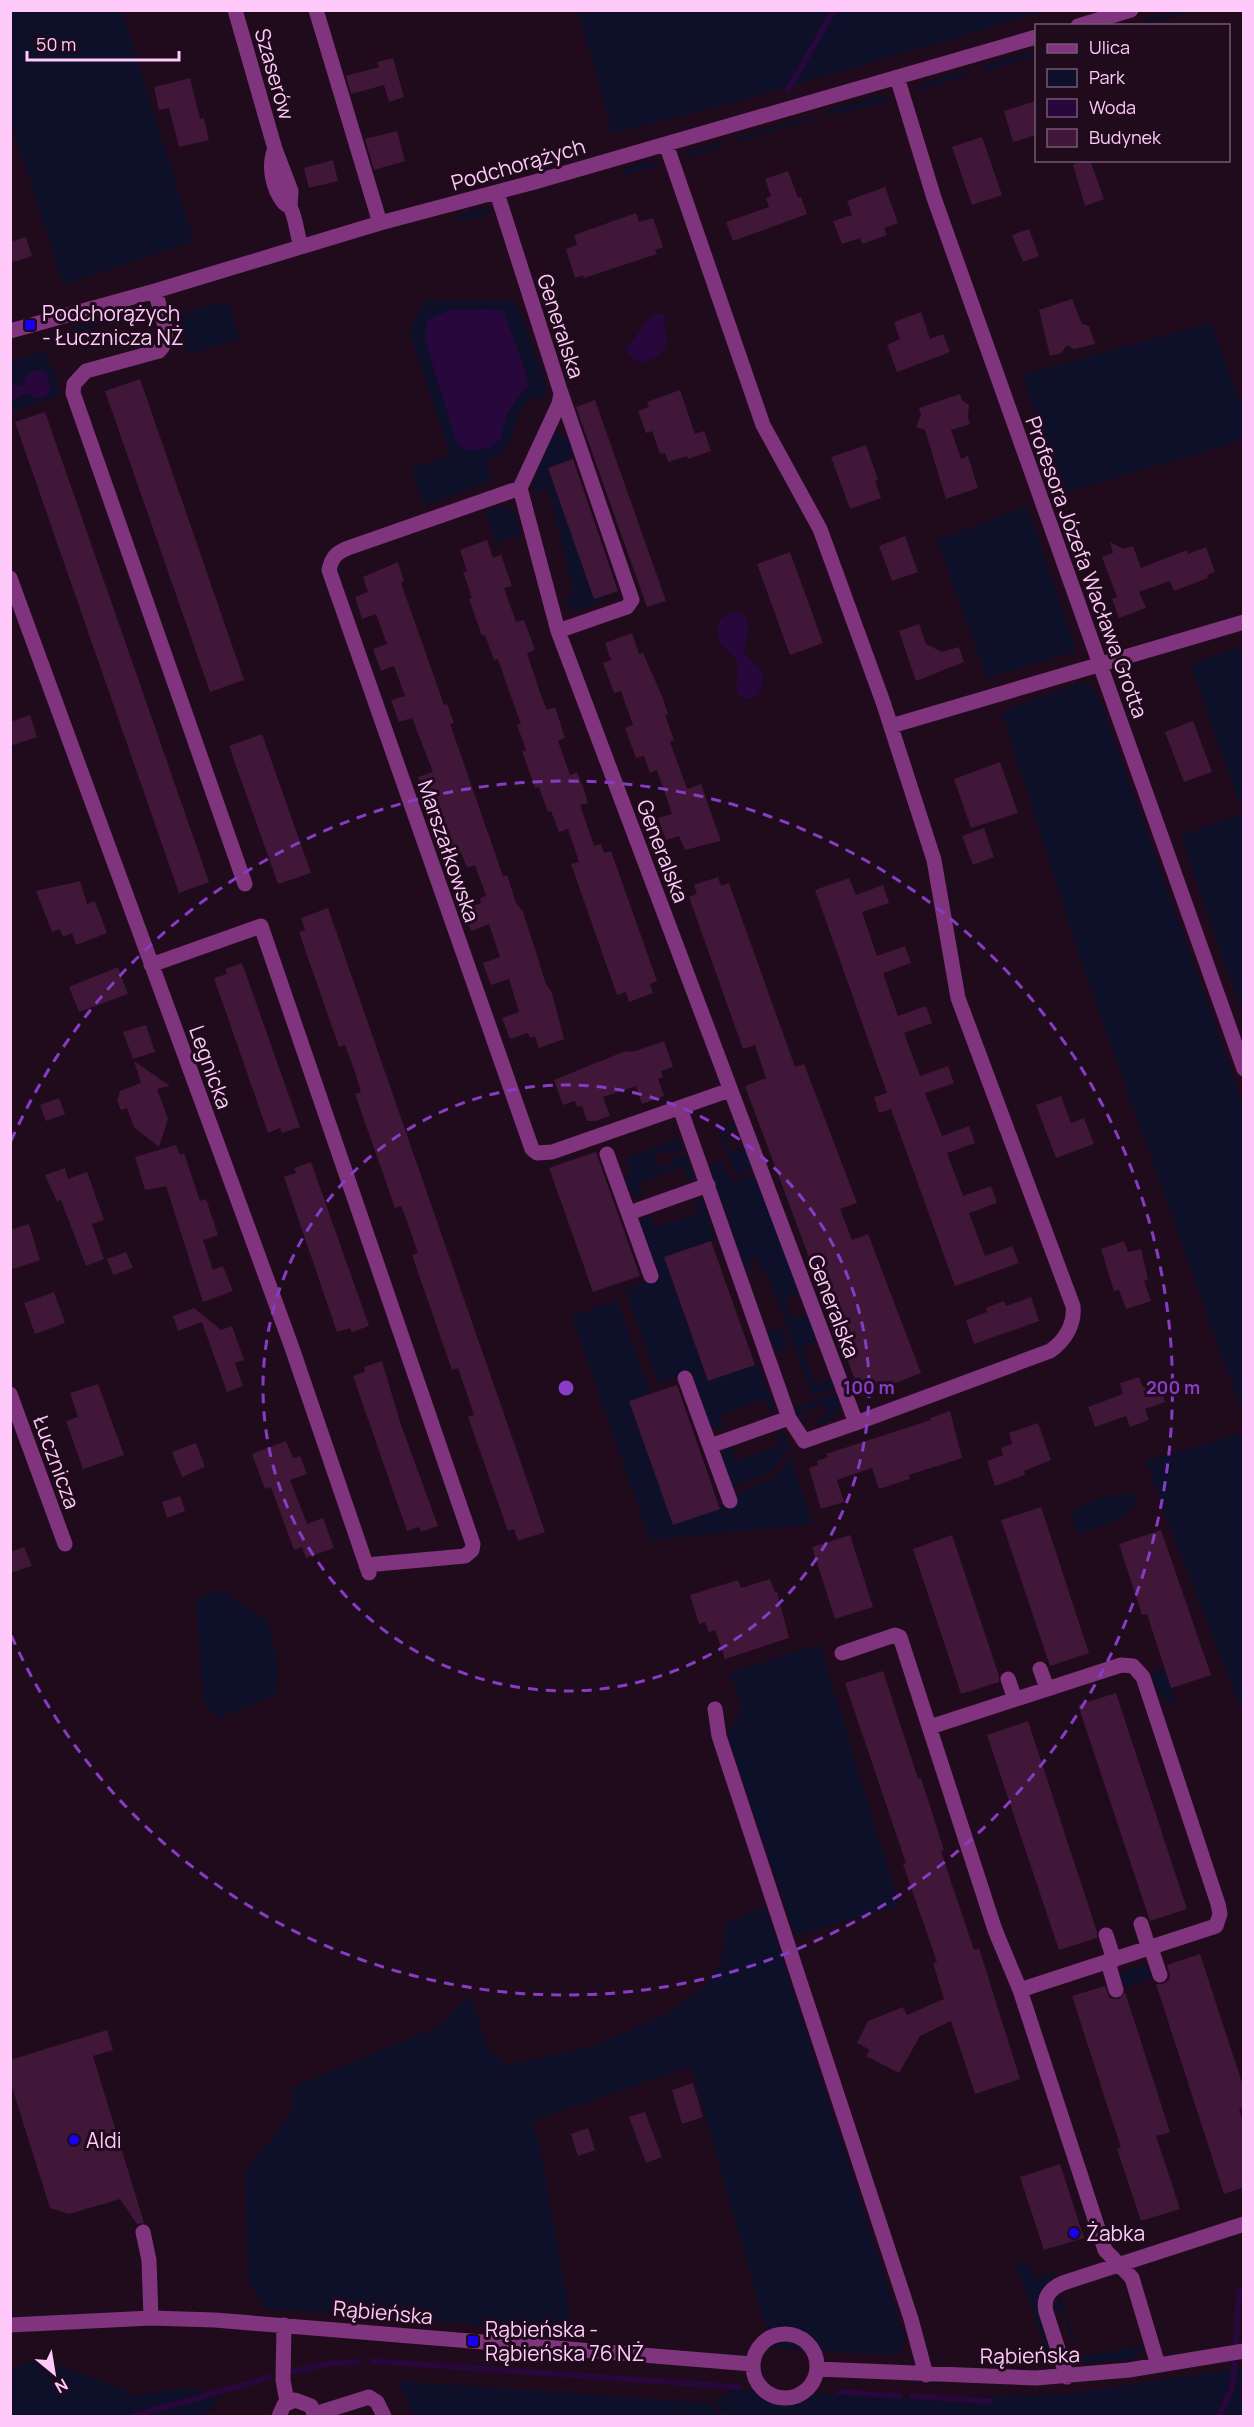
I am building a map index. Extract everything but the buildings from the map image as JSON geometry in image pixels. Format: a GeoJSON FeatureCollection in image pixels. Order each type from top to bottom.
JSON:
{"type":"FeatureCollection","features":[{"type":"Feature","properties":{"kind":"street","name":"Szaserów"},"geometry":{"type":"LineString","coordinates":[[235,10],[275,149],[270,160],[271,168],[278,193],[290,207],[301,246]]}},
{"type":"Feature","properties":{"kind":"street"},"geometry":{"type":"LineString","coordinates":[[316,10],[380,223]]}},
{"type":"Feature","properties":{"kind":"street"},"geometry":{"type":"LineString","coordinates":[[1085,24],[1131,10]]}},
{"type":"Feature","properties":{"kind":"street","name":"Podchorążych"},"geometry":{"type":"LineString","coordinates":[[10,331],[155,291],[380,223],[497,193],[1035,37]]}},
{"type":"Feature","properties":{"kind":"street","name":"Profesora Józefa Wacława Grotta"},"geometry":{"type":"LineString","coordinates":[[897,77],[934,198],[1244,1069]]}},
{"type":"Feature","properties":{"kind":"street"},"geometry":{"type":"LineString","coordinates":[[666,144],[763,425],[820,530],[891,726],[932,850],[958,998],[1073,1306],[1069,1329],[1059,1345],[1050,1351],[804,1441],[789,1418],[680,1108]]}},
{"type":"Feature","properties":{"kind":"street","name":"Generalska"},"geometry":{"type":"LineString","coordinates":[[497,193],[561,393],[559,404],[520,488],[558,631],[856,1423]]}},
{"type":"Feature","properties":{"kind":"street"},"geometry":{"type":"LineString","coordinates":[[155,291],[166,336],[163,348],[86,371],[74,384],[72,393],[245,884]]}},
{"type":"Feature","properties":{"kind":"street"},"geometry":{"type":"LineString","coordinates":[[558,631],[627,607],[632,600],[561,393]]}},
{"type":"Feature","properties":{"kind":"street","name":"Marszałkowska"},"geometry":{"type":"LineString","coordinates":[[520,488],[337,553],[329,570],[532,1149],[537,1153],[552,1152],[730,1090]]}},
{"type":"Feature","properties":{"kind":"street","name":"Legnicka"},"geometry":{"type":"LineString","coordinates":[[10,578],[151,964],[291,1345],[367,1569],[465,1556],[472,1550],[473,1544],[261,926],[151,964]]}},
{"type":"Feature","properties":{"kind":"street"},"geometry":{"type":"LineString","coordinates":[[891,726],[1244,622]]}},
{"type":"Feature","properties":{"kind":"street"},"geometry":{"type":"LineString","coordinates":[[607,1154],[651,1276]]}},
{"type":"Feature","properties":{"kind":"street"},"geometry":{"type":"LineString","coordinates":[[628,1214],[708,1185]]}},
{"type":"Feature","properties":{"kind":"street"},"geometry":{"type":"LineString","coordinates":[[685,1378],[730,1501]]}},
{"type":"Feature","properties":{"kind":"street","name":"Łucznicza"},"geometry":{"type":"LineString","coordinates":[[10,1394],[65,1544]]}},
{"type":"Feature","properties":{"kind":"street"},"geometry":{"type":"LineString","coordinates":[[710,1446],[789,1418]]}},
{"type":"Feature","properties":{"kind":"street"},"geometry":{"type":"LineString","coordinates":[[842,1653],[895,1635],[900,1637],[995,1930],[1020,1990],[1106,2250],[1118,2266],[1132,2278],[1158,2365]]}},
{"type":"Feature","properties":{"kind":"street"},"geometry":{"type":"LineString","coordinates":[[930,1727],[1121,1665],[1133,1666],[1143,1677],[1220,1914],[1216,1926],[1020,1990]]}},
{"type":"Feature","properties":{"kind":"street"},"geometry":{"type":"LineString","coordinates":[[1040,1668],[1047,1688]]}},
{"type":"Feature","properties":{"kind":"street"},"geometry":{"type":"LineString","coordinates":[[1008,1679],[1015,1699]]}},
{"type":"Feature","properties":{"kind":"street"},"geometry":{"type":"LineString","coordinates":[[715,1709],[723,1748],[911,2319],[926,2375]]}},
{"type":"Feature","properties":{"kind":"street"},"geometry":{"type":"LineString","coordinates":[[1141,1924],[1160,1975]]}},
{"type":"Feature","properties":{"kind":"street"},"geometry":{"type":"LineString","coordinates":[[1106,1935],[1116,1990]]}},
{"type":"Feature","properties":{"kind":"street"},"geometry":{"type":"LineString","coordinates":[[1067,2377],[1046,2312],[1046,2298],[1060,2285],[1244,2224]]}},
{"type":"Feature","properties":{"kind":"street"},"geometry":{"type":"LineString","coordinates":[[143,2232],[149,2260],[151,2318]]}},
{"type":"Feature","properties":{"kind":"street","name":"Rąbieńska"},"geometry":{"type":"LineString","coordinates":[[10,2325],[151,2318],[284,2325],[752,2364]]}},
{"type":"Feature","properties":{"kind":"street"},"geometry":{"type":"LineString","coordinates":[[279,2416],[287,2402],[283,2380],[284,2325]]}},
{"type":"Feature","properties":{"kind":"street"},"geometry":{"type":"LineString","coordinates":[[787,2334],[803,2340],[809,2346],[816,2360],[817,2369],[809,2388],[792,2398],[782,2399],[763,2391],[753,2374],[752,2364],[754,2356],[764,2342],[771,2337],[787,2334]]}},
{"type":"Feature","properties":{"kind":"street","name":"Rąbieńska"},"geometry":{"type":"LineString","coordinates":[[817,2369],[1002,2378],[1067,2377],[1244,2351]]}},
{"type":"Feature","properties":{"kind":"street"},"geometry":{"type":"LineString","coordinates":[[287,2402],[295,2400],[306,2402],[315,2415],[369,2397],[377,2402],[384,2416]]}},
{"type":"Feature","properties":{"kind":"green space"},"geometry":{"type":"Polygon","coordinates":[[[578,10],[1046,11],[749,98],[613,134],[578,10]]]}},
{"type":"Feature","properties":{"kind":"green space"},"geometry":{"type":"Polygon","coordinates":[[[10,11],[122,11],[194,241],[64,285],[11,122],[10,11]]]}},
{"type":"Feature","properties":{"kind":"green space"},"geometry":{"type":"Polygon","coordinates":[[[1174,11],[1194,11],[1145,24],[1145,19],[1174,11]]]}},
{"type":"Feature","properties":{"kind":"green space"},"geometry":{"type":"Polygon","coordinates":[[[1035,50],[1035,56],[984,71],[984,65],[1035,50]]]}},
{"type":"Feature","properties":{"kind":"green space"},"geometry":{"type":"Polygon","coordinates":[[[967,70],[971,74],[917,92],[923,83],[967,70]]]}},
{"type":"Feature","properties":{"kind":"green space"},"geometry":{"type":"Polygon","coordinates":[[[883,95],[893,99],[827,116],[828,110],[883,95]]]}},
{"type":"Feature","properties":{"kind":"green space"},"geometry":{"type":"Polygon","coordinates":[[[812,116],[814,119],[736,142],[737,137],[812,116]]]}},
{"type":"Feature","properties":{"kind":"green space"},"geometry":{"type":"Polygon","coordinates":[[[720,142],[723,146],[684,159],[691,150],[720,142]]]}},
{"type":"Feature","properties":{"kind":"green space"},"geometry":{"type":"Polygon","coordinates":[[[647,162],[662,165],[624,175],[624,168],[647,162]]]}},
{"type":"Feature","properties":{"kind":"green space"},"geometry":{"type":"Polygon","coordinates":[[[485,208],[493,213],[476,218],[454,220],[453,217],[485,208]]]}},
{"type":"Feature","properties":{"kind":"green space"},"geometry":{"type":"Polygon","coordinates":[[[227,301],[240,339],[189,354],[178,315],[227,301]]]}},
{"type":"Feature","properties":{"kind":"green space"},"geometry":{"type":"Polygon","coordinates":[[[424,301],[513,301],[523,319],[547,387],[543,400],[533,396],[522,409],[510,440],[503,451],[486,461],[492,481],[424,506],[412,468],[450,455],[409,331],[424,301]]]}},
{"type":"Feature","properties":{"kind":"green space"},"geometry":{"type":"Polygon","coordinates":[[[145,306],[151,310],[74,332],[73,326],[145,306]]]}},
{"type":"Feature","properties":{"kind":"green space"},"geometry":{"type":"Polygon","coordinates":[[[1211,323],[1243,409],[1243,440],[1061,494],[1023,375],[1211,323]]]}},
{"type":"Feature","properties":{"kind":"green space"},"geometry":{"type":"Polygon","coordinates":[[[46,351],[61,395],[11,412],[11,361],[46,351]]]}},
{"type":"Feature","properties":{"kind":"green space"},"geometry":{"type":"Polygon","coordinates":[[[557,432],[569,438],[573,454],[567,462],[606,599],[576,611],[567,606],[564,597],[574,594],[548,490],[534,494],[532,488],[551,436],[557,432]]]}},
{"type":"Feature","properties":{"kind":"green space"},"geometry":{"type":"Polygon","coordinates":[[[502,505],[515,511],[521,535],[496,543],[485,511],[502,505]]]}},
{"type":"Feature","properties":{"kind":"green space"},"geometry":{"type":"Polygon","coordinates":[[[1027,506],[1077,651],[987,678],[937,540],[1027,506]]]}},
{"type":"Feature","properties":{"kind":"green space"},"geometry":{"type":"Polygon","coordinates":[[[1244,646],[1243,813],[1190,664],[1244,646]]]}},
{"type":"Feature","properties":{"kind":"green space"},"geometry":{"type":"Polygon","coordinates":[[[1082,682],[1097,692],[1243,1103],[1243,1415],[1080,958],[1002,712],[1082,682]]]}},
{"type":"Feature","properties":{"kind":"green space"},"geometry":{"type":"Polygon","coordinates":[[[1244,814],[1243,1016],[1181,835],[1244,814]]]}},
{"type":"Feature","properties":{"kind":"green space"},"geometry":{"type":"Polygon","coordinates":[[[736,1122],[738,1127],[724,1133],[731,1152],[746,1147],[753,1168],[736,1175],[718,1129],[736,1122]]]}},
{"type":"Feature","properties":{"kind":"green space"},"geometry":{"type":"Polygon","coordinates":[[[673,1128],[684,1149],[671,1154],[668,1150],[654,1155],[659,1168],[674,1164],[672,1159],[686,1154],[694,1178],[689,1181],[683,1166],[638,1183],[643,1196],[633,1197],[624,1177],[630,1174],[627,1158],[676,1140],[673,1128]]]}},
{"type":"Feature","properties":{"kind":"green space"},"geometry":{"type":"Polygon","coordinates":[[[723,1161],[732,1182],[756,1174],[799,1293],[785,1298],[793,1318],[807,1314],[817,1342],[802,1348],[816,1385],[832,1379],[835,1388],[812,1396],[767,1273],[762,1271],[757,1257],[750,1260],[754,1270],[747,1272],[709,1166],[723,1161]]]}},
{"type":"Feature","properties":{"kind":"green space"},"geometry":{"type":"Polygon","coordinates":[[[701,1197],[715,1239],[664,1258],[708,1381],[758,1364],[775,1410],[770,1413],[765,1399],[720,1415],[724,1428],[717,1430],[709,1423],[692,1372],[658,1384],[625,1289],[659,1277],[641,1226],[642,1219],[649,1214],[655,1228],[700,1212],[695,1198],[701,1197]]]}},
{"type":"Feature","properties":{"kind":"green space"},"geometry":{"type":"Polygon","coordinates":[[[617,1300],[650,1394],[630,1401],[673,1525],[737,1501],[735,1494],[775,1478],[790,1457],[813,1524],[650,1540],[572,1316],[617,1300]]]}},
{"type":"Feature","properties":{"kind":"green space"},"geometry":{"type":"Polygon","coordinates":[[[781,1327],[789,1348],[774,1353],[767,1331],[781,1327]]]}},
{"type":"Feature","properties":{"kind":"green space"},"geometry":{"type":"Polygon","coordinates":[[[836,1393],[840,1408],[831,1420],[818,1424],[816,1419],[828,1414],[824,1403],[801,1412],[805,1424],[797,1418],[794,1408],[836,1393]]]}},
{"type":"Feature","properties":{"kind":"green space"},"geometry":{"type":"Polygon","coordinates":[[[782,1429],[789,1447],[771,1473],[732,1487],[722,1458],[725,1449],[731,1446],[736,1461],[781,1445],[777,1432],[782,1429]]]}},
{"type":"Feature","properties":{"kind":"green space"},"geometry":{"type":"Polygon","coordinates":[[[1244,1433],[1243,1715],[1145,1461],[1244,1433]]]}},
{"type":"Feature","properties":{"kind":"green space"},"geometry":{"type":"Polygon","coordinates":[[[1127,1494],[1135,1495],[1134,1507],[1122,1517],[1079,1534],[1071,1512],[1096,1499],[1127,1494]]]}},
{"type":"Feature","properties":{"kind":"green space"},"geometry":{"type":"Polygon","coordinates":[[[221,1591],[268,1622],[278,1663],[276,1695],[218,1718],[204,1702],[196,1599],[221,1591]]]}},
{"type":"Feature","properties":{"kind":"green space"},"geometry":{"type":"Polygon","coordinates":[[[820,1644],[899,1906],[795,1936],[727,1736],[742,1709],[730,1673],[820,1644]]]}},
{"type":"Feature","properties":{"kind":"green space"},"geometry":{"type":"Polygon","coordinates":[[[1165,1669],[1176,1702],[1162,1696],[1150,1673],[1165,1669]]]}},
{"type":"Feature","properties":{"kind":"green space"},"geometry":{"type":"Polygon","coordinates":[[[766,1906],[906,2343],[896,2356],[772,2348],[691,2066],[531,2121],[539,2141],[573,2332],[267,2309],[255,2294],[248,2276],[245,2172],[292,2113],[293,2087],[439,2026],[470,1995],[488,2047],[505,2066],[596,2045],[667,2014],[707,1985],[722,1957],[726,1923],[766,1906]]]}},
{"type":"Feature","properties":{"kind":"green space"},"geometry":{"type":"Polygon","coordinates":[[[1143,1965],[1150,1970],[1152,1978],[1124,1987],[1120,1973],[1143,1965]]]}},
{"type":"Feature","properties":{"kind":"green space"},"geometry":{"type":"Polygon","coordinates":[[[1020,2259],[1024,2268],[1031,2265],[1036,2278],[1053,2272],[1055,2280],[1038,2304],[1052,2354],[1051,2360],[1044,2367],[1037,2354],[1047,2353],[1015,2261],[1020,2259]]]}},
{"type":"Feature","properties":{"kind":"green space"},"geometry":{"type":"Polygon","coordinates":[[[1060,2295],[1076,2343],[1073,2344],[1062,2309],[1055,2311],[1054,2305],[1060,2295]]]}},
{"type":"Feature","properties":{"kind":"green space"},"geometry":{"type":"Polygon","coordinates":[[[1145,2345],[1135,2359],[1086,2364],[1071,2358],[1145,2345]]]}},
{"type":"Feature","properties":{"kind":"green space"},"geometry":{"type":"Polygon","coordinates":[[[27,2362],[59,2365],[139,2396],[170,2390],[194,2389],[222,2395],[206,2416],[11,2416],[11,2370],[27,2362]]]}},
{"type":"Feature","properties":{"kind":"green space"},"geometry":{"type":"Polygon","coordinates":[[[1243,2368],[1243,2416],[724,2416],[714,2400],[732,2390],[921,2398],[1066,2394],[1243,2368]]]}},
{"type":"Feature","properties":{"kind":"green space"},"geometry":{"type":"Polygon","coordinates":[[[398,2381],[712,2403],[720,2416],[414,2416],[398,2381]]]}},
{"type":"Feature","properties":{"kind":"water"},"geometry":{"type":"Polygon","coordinates":[[[451,310],[503,311],[524,366],[528,386],[510,410],[501,438],[490,448],[465,451],[456,441],[425,340],[427,320],[451,310]]]}},
{"type":"Feature","properties":{"kind":"water"},"geometry":{"type":"Polygon","coordinates":[[[653,313],[664,315],[667,345],[658,356],[652,359],[635,360],[626,349],[653,313]]]}},
{"type":"Feature","properties":{"kind":"water"},"geometry":{"type":"Polygon","coordinates":[[[33,371],[43,371],[48,376],[50,392],[45,397],[39,398],[27,393],[11,401],[11,384],[22,387],[26,376],[33,371]]]}},
{"type":"Feature","properties":{"kind":"water"},"geometry":{"type":"Polygon","coordinates":[[[732,612],[746,617],[748,629],[745,655],[759,669],[764,678],[758,695],[748,699],[742,697],[737,690],[739,666],[732,654],[720,644],[717,624],[720,619],[732,612]]]}},
{"type":"Feature","properties":{"kind":"waterway"},"geometry":{"type":"LineString","coordinates":[[788,90],[834,10]]}},
{"type":"Feature","properties":{"kind":"waterway"},"geometry":{"type":"LineString","coordinates":[[1219,2416],[1233,2386],[1239,2292],[1244,2288]]}},
{"type":"Feature","properties":{"kind":"waterway"},"geometry":{"type":"LineString","coordinates":[[373,2361],[738,2387]]}},
{"type":"Feature","properties":{"kind":"waterway"},"geometry":{"type":"LineString","coordinates":[[290,2372],[332,2363],[358,2362]]}},
{"type":"Feature","properties":{"kind":"waterway"},"geometry":{"type":"LineString","coordinates":[[134,2416],[270,2377]]}},
{"type":"Feature","properties":{"kind":"waterway"},"geometry":{"type":"LineString","coordinates":[[840,2392],[900,2396]]}},
{"type":"Feature","properties":{"kind":"waterway"},"geometry":{"type":"LineString","coordinates":[[912,2396],[990,2401]]}},
{"type":"Feature","properties":{"kind":"place","name":"Podchorążych - Łucznicza NŻ"},"geometry":{"type":"Point","coordinates":[30,325]}},
{"type":"Feature","properties":{"kind":"place","name":"Aldi"},"geometry":{"type":"Point","coordinates":[74,2140]}},
{"type":"Feature","properties":{"kind":"place","name":"Żabka"},"geometry":{"type":"Point","coordinates":[1074,2233]}},
{"type":"Feature","properties":{"kind":"place","name":"Rąbieńska - Rąbieńska 76 NŻ"},"geometry":{"type":"Point","coordinates":[473,2341]}}]}
